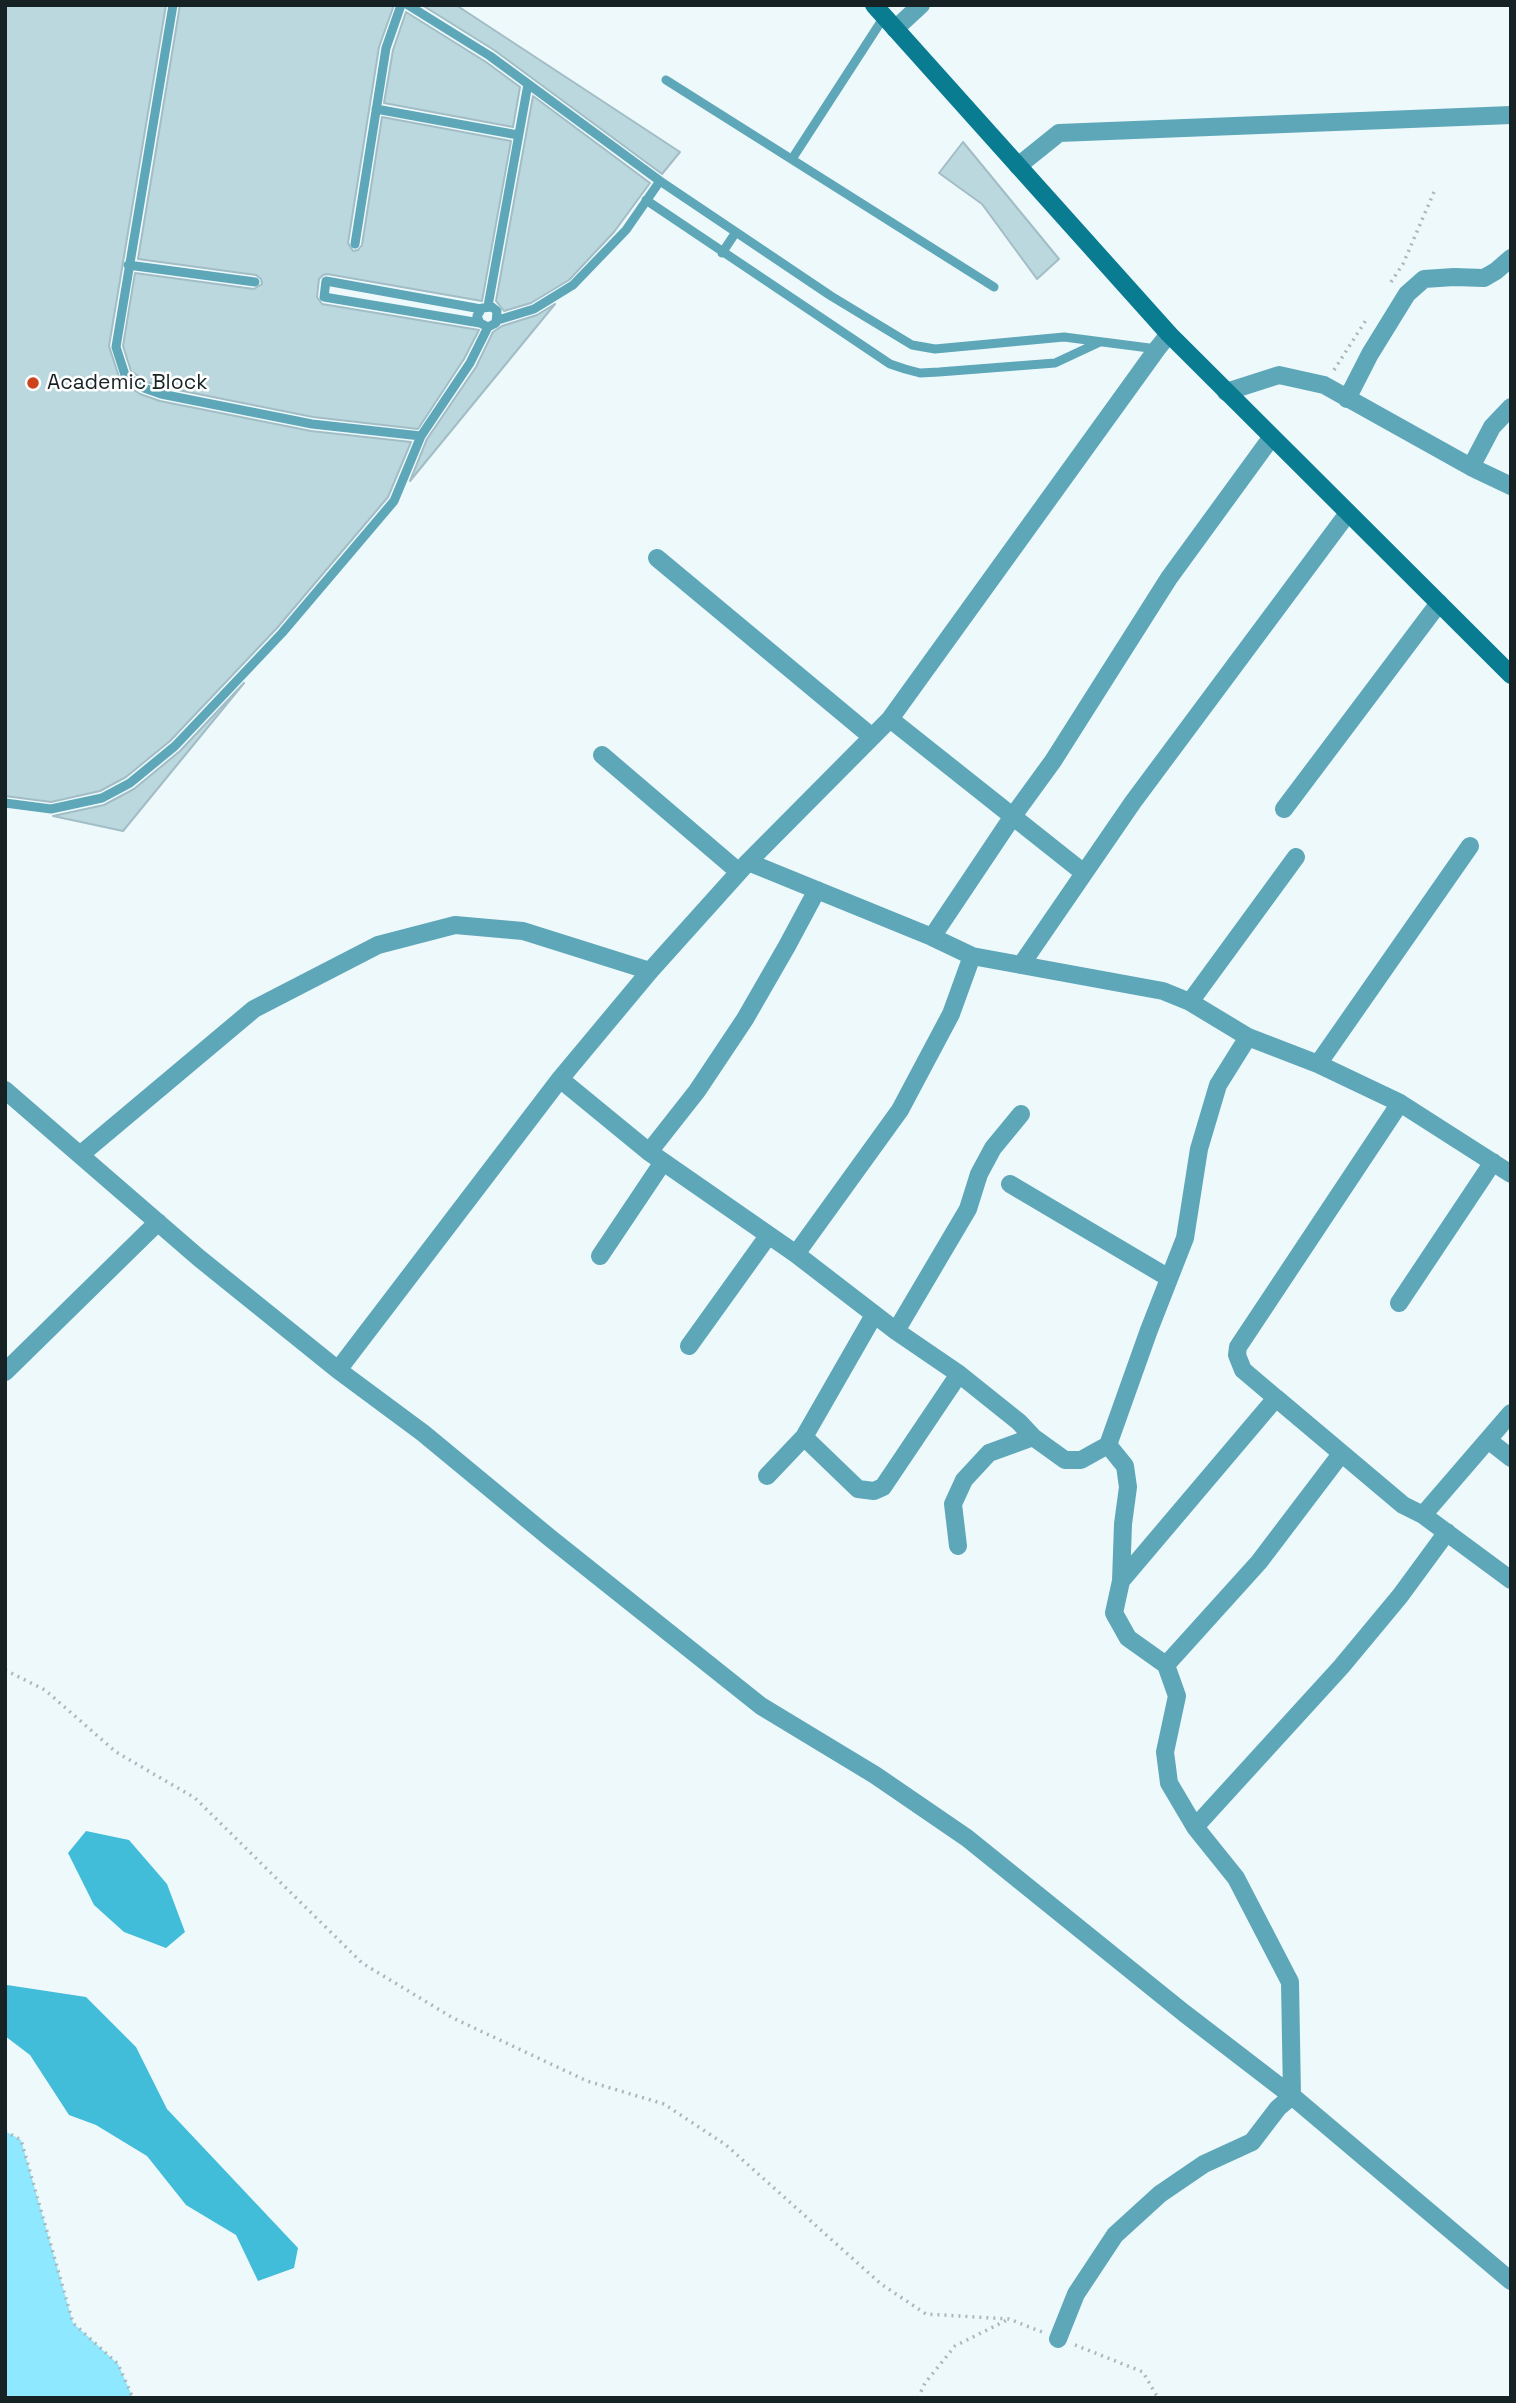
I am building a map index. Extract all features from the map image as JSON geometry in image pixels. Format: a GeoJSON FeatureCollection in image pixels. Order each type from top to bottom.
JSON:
{"type":"FeatureCollection","features":[{"type":"Feature","properties":{"kind":"street"},"geometry":{"type":"LineString","coordinates":[[921,5],[884,17],[1169,334],[1511,675]]}},
{"type":"Feature","properties":{"kind":"street"},"geometry":{"type":"LineString","coordinates":[[1018,166],[1059,133],[1511,115]]}},
{"type":"Feature","properties":{"kind":"street"},"geometry":{"type":"LineString","coordinates":[[1347,399],[1370,354],[1407,294],[1424,279],[1484,278],[1511,258]]}},
{"type":"Feature","properties":{"kind":"street"},"geometry":{"type":"LineString","coordinates":[[338,1370],[560,1079],[650,971],[743,867],[890,719],[1169,334]]}},
{"type":"Feature","properties":{"kind":"street"},"geometry":{"type":"LineString","coordinates":[[1226,392],[1279,375],[1324,386],[1511,486]]}},
{"type":"Feature","properties":{"kind":"street"},"geometry":{"type":"LineString","coordinates":[[1472,467],[1492,427],[1511,407]]}},
{"type":"Feature","properties":{"kind":"street"},"geometry":{"type":"LineString","coordinates":[[932,937],[1053,761],[1169,578],[1271,438]]}},
{"type":"Feature","properties":{"kind":"street"},"geometry":{"type":"LineString","coordinates":[[1021,965],[1133,802],[1348,513]]}},
{"type":"Feature","properties":{"kind":"street"},"geometry":{"type":"LineString","coordinates":[[657,558],[872,737]]}},
{"type":"Feature","properties":{"kind":"street"},"geometry":{"type":"LineString","coordinates":[[1284,809],[1438,603]]}},
{"type":"Feature","properties":{"kind":"street"},"geometry":{"type":"LineString","coordinates":[[890,719],[1084,873]]}},
{"type":"Feature","properties":{"kind":"street"},"geometry":{"type":"LineString","coordinates":[[602,755],[743,867],[817,890],[972,956],[1163,991],[1190,1002],[1248,1037],[1318,1064],[1400,1103],[1511,1174]]}},
{"type":"Feature","properties":{"kind":"street"},"geometry":{"type":"LineString","coordinates":[[1318,1064],[1470,846]]}},
{"type":"Feature","properties":{"kind":"street"},"geometry":{"type":"LineString","coordinates":[[1190,1002],[1296,857]]}},
{"type":"Feature","properties":{"kind":"street"},"geometry":{"type":"LineString","coordinates":[[600,1256],[656,1157],[745,1018],[817,890]]}},
{"type":"Feature","properties":{"kind":"street"},"geometry":{"type":"LineString","coordinates":[[80,1155],[254,1009],[378,946],[455,925],[523,931],[650,971]]}},
{"type":"Feature","properties":{"kind":"street"},"geometry":{"type":"LineString","coordinates":[[796,1254],[900,1110],[951,1014],[972,956]]}},
{"type":"Feature","properties":{"kind":"street"},"geometry":{"type":"LineString","coordinates":[[560,1079],[656,1157],[796,1254],[895,1331],[959,1374],[1019,1422],[1033,1437],[1065,1460],[1081,1460],[1108,1445],[1185,1238],[1199,1149],[1218,1085],[1248,1037]]}},
{"type":"Feature","properties":{"kind":"street"},"geometry":{"type":"LineString","coordinates":[[5,1090],[158,1222],[338,1370],[423,1433],[761,1706],[875,1775],[967,1838],[1184,2013],[1292,2096],[1511,2281]]}},
{"type":"Feature","properties":{"kind":"street"},"geometry":{"type":"LineString","coordinates":[[1400,1103],[1238,1346],[1237,1355],[1242,1370],[1340,1454],[1403,1505],[1423,1515],[1511,1580]]}},
{"type":"Feature","properties":{"kind":"street"},"geometry":{"type":"LineString","coordinates":[[895,1331],[968,1209],[979,1174],[993,1148],[1021,1114]]}},
{"type":"Feature","properties":{"kind":"street"},"geometry":{"type":"LineString","coordinates":[[1399,1303],[1493,1162]]}},
{"type":"Feature","properties":{"kind":"street"},"geometry":{"type":"LineString","coordinates":[[1010,1184],[1169,1278]]}},
{"type":"Feature","properties":{"kind":"street"},"geometry":{"type":"LineString","coordinates":[[5,1372],[158,1222]]}},
{"type":"Feature","properties":{"kind":"street"},"geometry":{"type":"LineString","coordinates":[[689,1346],[768,1236]]}},
{"type":"Feature","properties":{"kind":"street"},"geometry":{"type":"LineString","coordinates":[[767,1476],[804,1437],[874,1315]]}},
{"type":"Feature","properties":{"kind":"street"},"geometry":{"type":"LineString","coordinates":[[804,1437],[858,1489],[874,1492],[883,1487],[959,1374]]}},
{"type":"Feature","properties":{"kind":"street"},"geometry":{"type":"LineString","coordinates":[[1121,1581],[1276,1398]]}},
{"type":"Feature","properties":{"kind":"street"},"geometry":{"type":"LineString","coordinates":[[1423,1515],[1511,1413]]}},
{"type":"Feature","properties":{"kind":"street"},"geometry":{"type":"LineString","coordinates":[[958,1546],[953,1504],[964,1480],[989,1453],[1033,1437]]}},
{"type":"Feature","properties":{"kind":"street"},"geometry":{"type":"LineString","coordinates":[[1488,1440],[1511,1458]]}},
{"type":"Feature","properties":{"kind":"street"},"geometry":{"type":"LineString","coordinates":[[1108,1445],[1125,1466],[1128,1487],[1123,1524],[1121,1581],[1114,1613],[1128,1638],[1166,1665],[1177,1696],[1165,1752],[1169,1783],[1195,1826],[1236,1878],[1290,1982],[1292,2096]]}},
{"type":"Feature","properties":{"kind":"street"},"geometry":{"type":"LineString","coordinates":[[1166,1665],[1259,1562],[1340,1454]]}},
{"type":"Feature","properties":{"kind":"street"},"geometry":{"type":"LineString","coordinates":[[1195,1826],[1341,1667],[1400,1596],[1447,1532]]}},
{"type":"Feature","properties":{"kind":"street"},"geometry":{"type":"LineString","coordinates":[[1058,2339],[1076,2294],[1115,2235],[1160,2194],[1204,2164],[1252,2142],[1278,2108],[1292,2096]]}},
{"type":"Feature","properties":{"kind":"lane"},"geometry":{"type":"LineString","coordinates":[[173,5],[116,347],[125,375],[144,388],[161,394],[312,424],[421,436]]}},
{"type":"Feature","properties":{"kind":"lane"},"geometry":{"type":"LineString","coordinates":[[355,244],[386,48],[401,5]]}},
{"type":"Feature","properties":{"kind":"lane"},"geometry":{"type":"LineString","coordinates":[[408,5],[491,56],[660,181],[831,296],[912,345],[935,349],[1064,337],[1157,349]]}},
{"type":"Feature","properties":{"kind":"lane"},"geometry":{"type":"LineString","coordinates":[[792,159],[884,17]]}},
{"type":"Feature","properties":{"kind":"lane"},"geometry":{"type":"LineString","coordinates":[[666,80],[994,287]]}},
{"type":"Feature","properties":{"kind":"lane"},"geometry":{"type":"LineString","coordinates":[[484,325],[477,316],[484,308],[528,84]]}},
{"type":"Feature","properties":{"kind":"lane"},"geometry":{"type":"LineString","coordinates":[[376,110],[519,135]]}},
{"type":"Feature","properties":{"kind":"lane"},"geometry":{"type":"LineString","coordinates":[[498,320],[497,311],[484,308],[326,281],[324,297],[484,325],[534,309],[573,285],[626,230],[660,181]]}},
{"type":"Feature","properties":{"kind":"lane"},"geometry":{"type":"LineString","coordinates":[[646,200],[890,364],[920,373],[1055,363],[1101,341]]}},
{"type":"Feature","properties":{"kind":"lane"},"geometry":{"type":"LineString","coordinates":[[722,253],[736,232]]}},
{"type":"Feature","properties":{"kind":"lane"},"geometry":{"type":"LineString","coordinates":[[128,264],[255,282]]}},
{"type":"Feature","properties":{"kind":"lane"},"geometry":{"type":"LineString","coordinates":[[5,803],[51,809],[102,798],[130,783],[175,746],[282,633],[394,501],[421,436],[470,363],[484,325]]}},
{"type":"Feature","properties":{"kind":"path"},"geometry":{"type":"LineString","coordinates":[[1388,286],[1403,264],[1434,192]]}},
{"type":"Feature","properties":{"kind":"path"},"geometry":{"type":"LineString","coordinates":[[1324,386],[1374,308]]}},
{"type":"Feature","properties":{"kind":"path"},"geometry":{"type":"LineString","coordinates":[[5,1671],[45,1689],[117,1752],[195,1798],[362,1963],[453,2018],[575,2075],[664,2104],[726,2145],[881,2284],[926,2314],[1009,2319],[1143,2372],[1158,2398]]}},
{"type":"Feature","properties":{"kind":"path"},"geometry":{"type":"LineString","coordinates":[[5,2131],[22,2140],[73,2323],[118,2364],[133,2398]]}},
{"type":"Feature","properties":{"kind":"path"},"geometry":{"type":"LineString","coordinates":[[918,2398],[925,2383],[955,2346],[1009,2319]]}},
{"type":"Feature","properties":{"kind":"shaded area"},"geometry":{"type":"Polygon","coordinates":[[[86,1831],[129,1840],[167,1884],[185,1932],[166,1948],[124,1932],[94,1905],[68,1853],[86,1831]]]}},
{"type":"Feature","properties":{"kind":"shaded area"},"geometry":{"type":"Polygon","coordinates":[[[5,1982],[7,1985],[86,1997],[136,2047],[167,2109],[298,2248],[294,2268],[258,2281],[236,2235],[186,2205],[147,2156],[96,2125],[69,2115],[30,2055],[5,2036],[5,1982]]]}},
{"type":"Feature","properties":{"kind":"shaded area"},"geometry":{"type":"Polygon","coordinates":[[[5,2131],[21,2140],[73,2323],[118,2364],[133,2398],[5,2398],[5,2131]]]}},
{"type":"Feature","properties":{"kind":"building"},"geometry":{"type":"Polygon","coordinates":[[[5,5],[166,5],[109,346],[120,380],[140,394],[160,401],[311,431],[411,442],[388,497],[277,628],[170,741],[126,777],[100,791],[51,802],[5,796],[5,5]]]}},
{"type":"Feature","properties":{"kind":"building"},"geometry":{"type":"Polygon","coordinates":[[[180,5],[394,5],[379,47],[348,243],[353,251],[362,245],[382,117],[511,141],[482,301],[327,274],[319,279],[317,297],[322,304],[479,330],[464,359],[418,429],[313,417],[163,387],[147,382],[131,371],[123,346],[135,273],[254,289],[262,284],[256,275],[138,259],[180,5]]]}},
{"type":"Feature","properties":{"kind":"building"},"geometry":{"type":"Polygon","coordinates":[[[422,5],[456,5],[680,152],[662,174],[494,50],[422,5]]]}},
{"type":"Feature","properties":{"kind":"building"},"geometry":{"type":"Polygon","coordinates":[[[406,12],[486,62],[520,87],[513,127],[384,103],[393,50],[406,12]]]}},
{"type":"Feature","properties":{"kind":"building"},"geometry":{"type":"Polygon","coordinates":[[[533,96],[650,183],[614,232],[569,280],[531,303],[504,311],[496,301],[533,96]]]}},
{"type":"Feature","properties":{"kind":"building"},"geometry":{"type":"Polygon","coordinates":[[[963,142],[1059,259],[1037,279],[982,204],[939,173],[963,142]]]}},
{"type":"Feature","properties":{"kind":"building"},"geometry":{"type":"Polygon","coordinates":[[[555,304],[410,481],[427,439],[476,367],[493,332],[502,326],[537,315],[555,304]]]}},
{"type":"Feature","properties":{"kind":"building"},"geometry":{"type":"Polygon","coordinates":[[[244,683],[123,831],[53,816],[104,805],[134,789],[180,751],[244,683]]]}},
{"type":"Feature","properties":{"kind":"place","name":"Academic Block"},"geometry":{"type":"Point","coordinates":[33,383]}}]}
